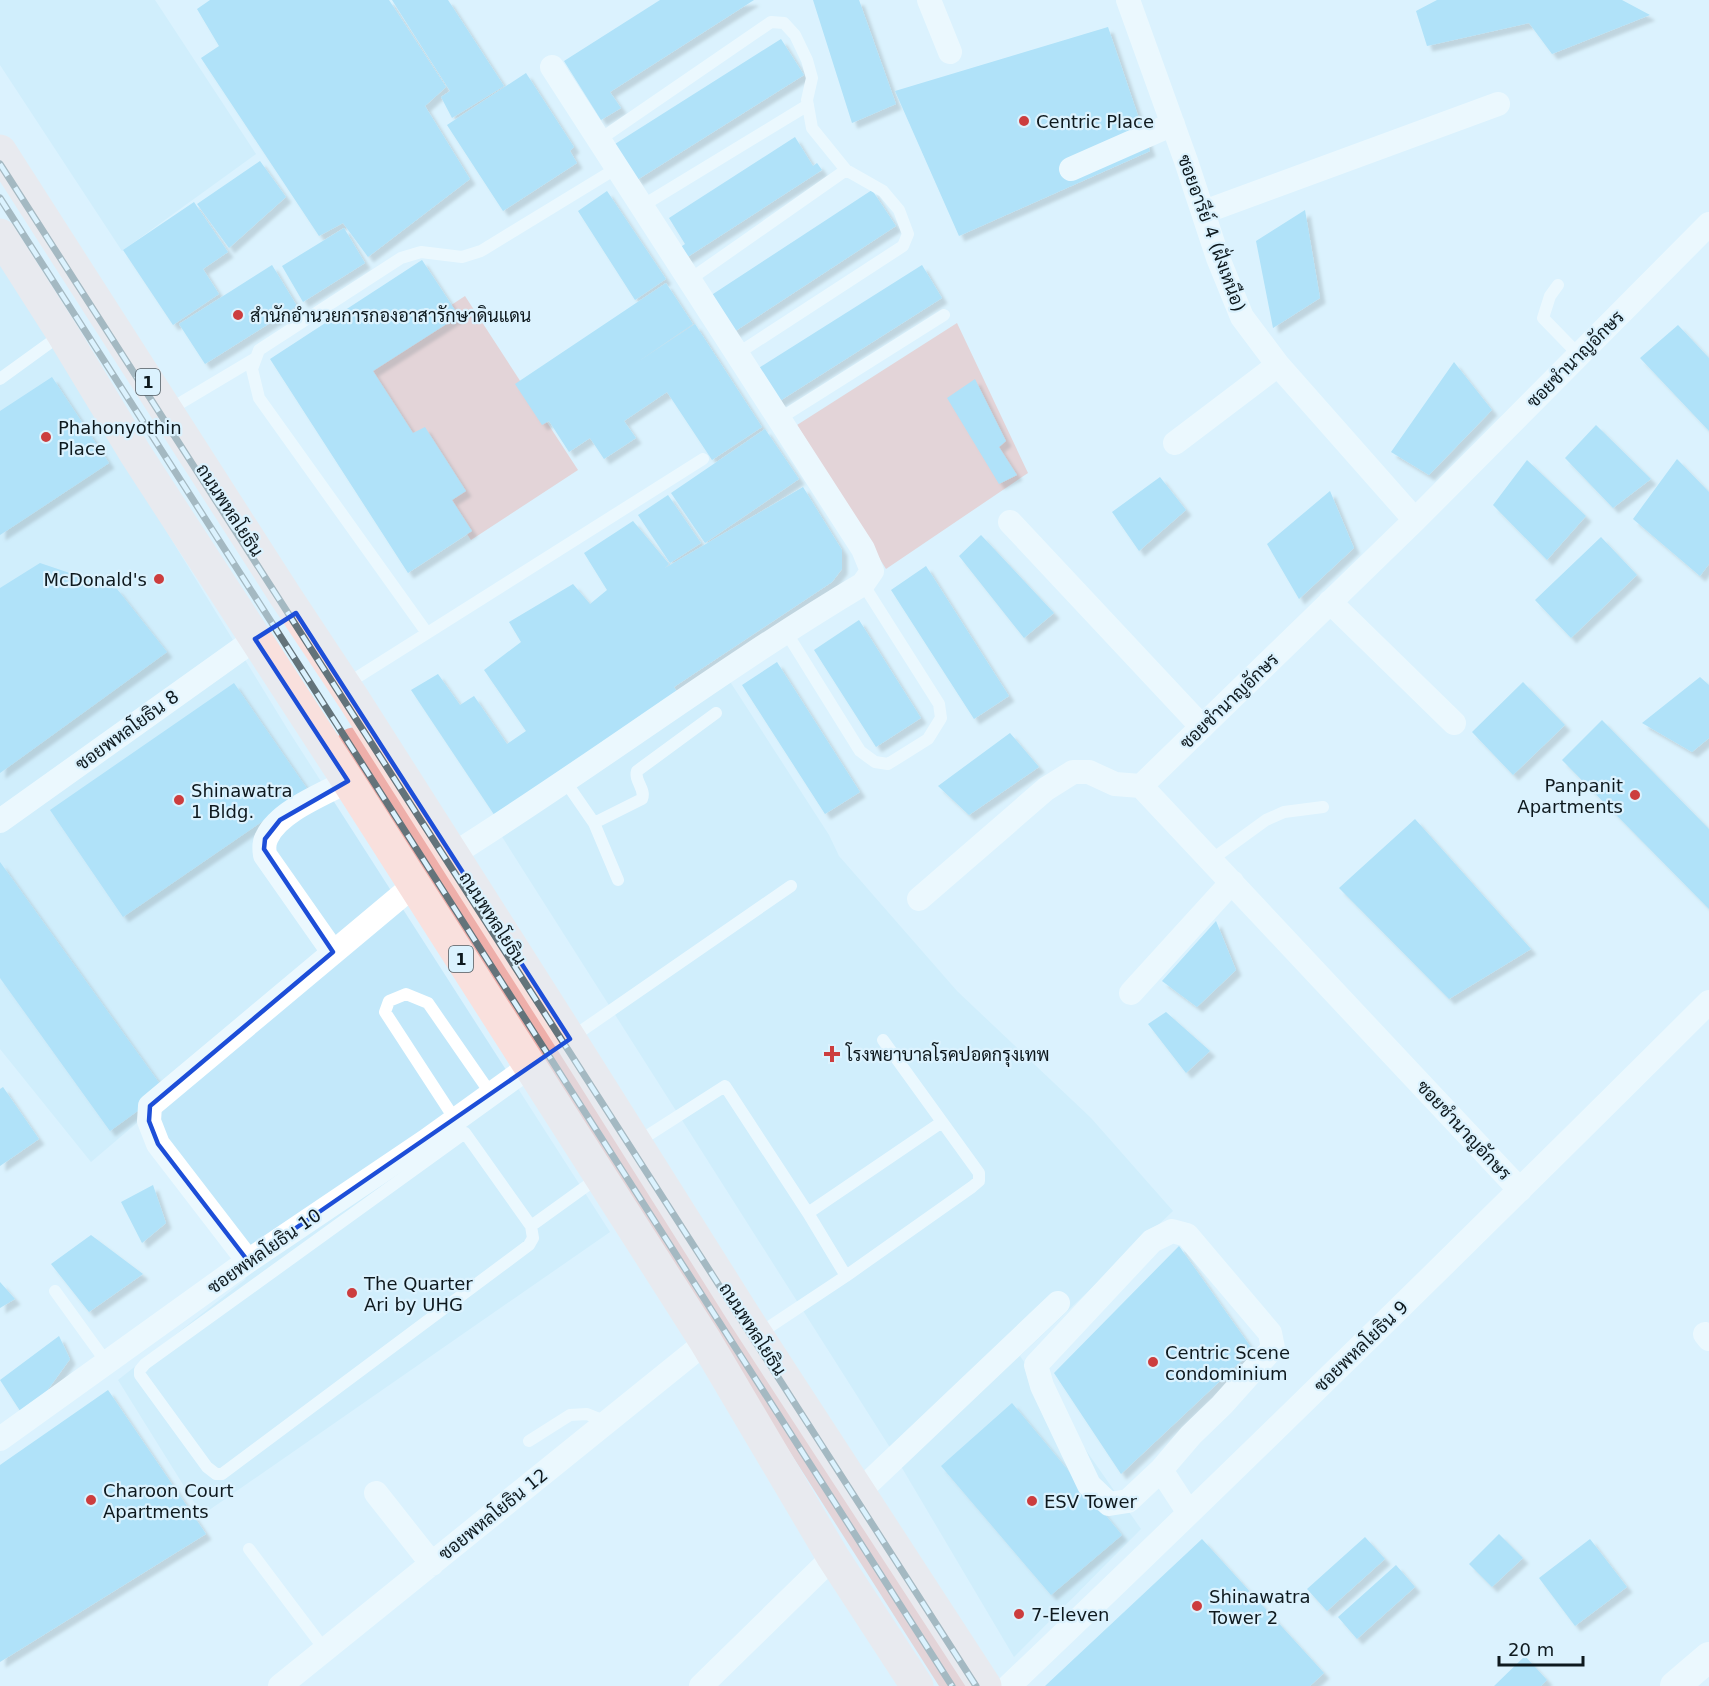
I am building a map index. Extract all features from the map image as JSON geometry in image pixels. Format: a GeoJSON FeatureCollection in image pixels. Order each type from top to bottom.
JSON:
{"type":"FeatureCollection","features":[{"type":"Feature","properties":{"kind":"main road","name":"ถนนพหลโยธิน"},"geometry":{"type":"LineString","coordinates":[[0,151],[570,1039],[757,1335],[985,1686]]}},
{"type":"Feature","properties":{"kind":"main road","name":"1"},"geometry":{"type":"LineString","coordinates":[[0,235],[142,463],[706,1342],[833,1557],[917,1686]]}},
{"type":"Feature","properties":{"kind":"main road"},"geometry":{"type":"LineString","coordinates":[[255,639],[296,613]]}},
{"type":"Feature","properties":{"kind":"main road"},"geometry":{"type":"LineString","coordinates":[[312,725],[348,692]]}},
{"type":"Feature","properties":{"kind":"main road"},"geometry":{"type":"LineString","coordinates":[[530,1066],[570,1039]]}},
{"type":"Feature","properties":{"kind":"street"},"geometry":{"type":"LineString","coordinates":[[929,0],[950,52]]}},
{"type":"Feature","properties":{"kind":"street","name":"ซอยอารีย์ 4 (ฝั่งเหนือ)"},"geometry":{"type":"LineString","coordinates":[[1128,0],[1204,212],[1218,258],[1242,317],[1278,365],[1415,520]]}},
{"type":"Feature","properties":{"kind":"street"},"geometry":{"type":"LineString","coordinates":[[452,855],[565,782],[749,656],[863,584],[872,571],[863,549],[552,68]]}},
{"type":"Feature","properties":{"kind":"street"},"geometry":{"type":"LineString","coordinates":[[1204,212],[1498,104]]}},
{"type":"Feature","properties":{"kind":"street"},"geometry":{"type":"LineString","coordinates":[[1071,169],[1173,124]]}},
{"type":"Feature","properties":{"kind":"street","name":"ซอยชำนาญอักษร"},"geometry":{"type":"LineString","coordinates":[[1520,1190],[1141,786],[1415,520],[1709,224]]}},
{"type":"Feature","properties":{"kind":"street"},"geometry":{"type":"LineString","coordinates":[[1176,443],[1278,365]]}},
{"type":"Feature","properties":{"kind":"street"},"geometry":{"type":"LineString","coordinates":[[1010,522],[1202,727]]}},
{"type":"Feature","properties":{"kind":"street"},"geometry":{"type":"LineString","coordinates":[[1330,602],[1454,723]]}},
{"type":"Feature","properties":{"kind":"street","name":"ซอยพหลโยธิน 8"},"geometry":{"type":"LineString","coordinates":[[0,821],[255,639]]}},
{"type":"Feature","properties":{"kind":"street"},"geometry":{"type":"LineString","coordinates":[[919,899],[1046,789],[1073,772],[1089,772],[1115,784],[1141,786]]}},
{"type":"Feature","properties":{"kind":"street"},"geometry":{"type":"LineString","coordinates":[[333,952],[265,855],[264,849],[265,839],[280,820],[307,802],[348,781]]}},
{"type":"Feature","properties":{"kind":"street"},"geometry":{"type":"LineString","coordinates":[[1131,993],[1232,882]]}},
{"type":"Feature","properties":{"kind":"street"},"geometry":{"type":"LineString","coordinates":[[248,1261],[158,1143],[148,1121],[150,1106],[414,885]]}},
{"type":"Feature","properties":{"kind":"street","name":"ซอยพหลโยธิน 9"},"geometry":{"type":"LineString","coordinates":[[1009,1686],[1520,1190],[1709,1002]]}},
{"type":"Feature","properties":{"kind":"street","name":"ซอยพหลโยธิน 10"},"geometry":{"type":"LineString","coordinates":[[0,1438],[248,1261],[460,1127],[491,1094],[530,1066]]}},
{"type":"Feature","properties":{"kind":"street"},"geometry":{"type":"LineString","coordinates":[[1172,1231],[1187,1235],[1270,1333],[1274,1348],[1161,1470],[1128,1501],[1109,1504],[1089,1485],[1042,1386],[1036,1365],[1152,1241],[1172,1231]]}},
{"type":"Feature","properties":{"kind":"street"},"geometry":{"type":"LineString","coordinates":[[859,1492],[1058,1303]]}},
{"type":"Feature","properties":{"kind":"street","name":"ซอยพหลโยธิน 12"},"geometry":{"type":"LineString","coordinates":[[280,1686],[706,1342]]}},
{"type":"Feature","properties":{"kind":"street"},"geometry":{"type":"LineString","coordinates":[[1161,1470],[1189,1513]]}},
{"type":"Feature","properties":{"kind":"street"},"geometry":{"type":"LineString","coordinates":[[376,1493],[432,1564]]}},
{"type":"Feature","properties":{"kind":"street"},"geometry":{"type":"LineString","coordinates":[[701,1686],[833,1557]]}},
{"type":"Feature","properties":{"kind":"street"},"geometry":{"type":"LineString","coordinates":[[1675,1686],[1709,1657]]}},
{"type":"Feature","properties":{"kind":"lane"},"geometry":{"type":"LineString","coordinates":[[599,140],[771,22],[784,23],[795,35],[807,60],[812,78],[807,100],[812,128],[846,170],[883,190],[899,210],[908,234],[903,246],[737,354]]}},
{"type":"Feature","properties":{"kind":"lane"},"geometry":{"type":"LineString","coordinates":[[642,206],[808,105]]}},
{"type":"Feature","properties":{"kind":"lane"},"geometry":{"type":"LineString","coordinates":[[427,633],[259,398],[252,369],[259,350],[401,258],[421,252],[462,257],[480,251],[617,168]]}},
{"type":"Feature","properties":{"kind":"lane"},"geometry":{"type":"LineString","coordinates":[[689,280],[846,170]]}},
{"type":"Feature","properties":{"kind":"lane"},"geometry":{"type":"LineString","coordinates":[[1558,285],[1550,296],[1543,318],[1578,355]]}},
{"type":"Feature","properties":{"kind":"lane"},"geometry":{"type":"LineString","coordinates":[[779,419],[944,315]]}},
{"type":"Feature","properties":{"kind":"lane"},"geometry":{"type":"LineString","coordinates":[[0,379],[63,334]]}},
{"type":"Feature","properties":{"kind":"lane"},"geometry":{"type":"LineString","coordinates":[[167,411],[256,358]]}},
{"type":"Feature","properties":{"kind":"lane"},"geometry":{"type":"LineString","coordinates":[[348,692],[427,633],[703,459]]}},
{"type":"Feature","properties":{"kind":"lane"},"geometry":{"type":"LineString","coordinates":[[786,633],[860,751],[875,762],[888,764],[928,739],[941,718],[939,704],[863,584]]}},
{"type":"Feature","properties":{"kind":"lane"},"geometry":{"type":"LineString","coordinates":[[594,824],[642,798],[644,794],[636,775],[637,771],[716,713]]}},
{"type":"Feature","properties":{"kind":"lane"},"geometry":{"type":"LineString","coordinates":[[565,782],[594,824],[618,880]]}},
{"type":"Feature","properties":{"kind":"lane"},"geometry":{"type":"LineString","coordinates":[[1211,860],[1266,820],[1284,812],[1323,807]]}},
{"type":"Feature","properties":{"kind":"lane"},"geometry":{"type":"LineString","coordinates":[[570,1039],[791,886]]}},
{"type":"Feature","properties":{"kind":"lane"},"geometry":{"type":"LineString","coordinates":[[460,1127],[140,1370],[142,1378],[207,1467],[216,1474],[222,1474],[529,1245],[533,1238],[531,1226],[460,1127],[385,1012],[389,1001],[406,994],[428,1003],[491,1094]]}},
{"type":"Feature","properties":{"kind":"lane"},"geometry":{"type":"LineString","coordinates":[[757,1335],[846,1276],[979,1181],[979,1173],[883,1040]]}},
{"type":"Feature","properties":{"kind":"lane"},"geometry":{"type":"LineString","coordinates":[[635,1143],[725,1086],[846,1276]]}},
{"type":"Feature","properties":{"kind":"lane"},"geometry":{"type":"LineString","coordinates":[[808,1213],[942,1122]]}},
{"type":"Feature","properties":{"kind":"lane"},"geometry":{"type":"LineString","coordinates":[[531,1226],[600,1177]]}},
{"type":"Feature","properties":{"kind":"lane"},"geometry":{"type":"LineString","coordinates":[[55,1291],[107,1363]]}},
{"type":"Feature","properties":{"kind":"lane"},"geometry":{"type":"LineString","coordinates":[[529,1442],[570,1415],[587,1414],[607,1422]]}},
{"type":"Feature","properties":{"kind":"lane"},"geometry":{"type":"LineString","coordinates":[[249,1549],[325,1650]]}},
{"type":"Feature","properties":{"kind":"highlighted area"},"geometry":{"type":"Polygon","coordinates":[[[296,613],[570,1039],[248,1261],[158,1144],[149,1121],[150,1106],[333,952],[264,849],[265,839],[280,820],[348,781],[255,639],[296,613]]]}},
{"type":"Feature","properties":{"kind":"shaded area"},"geometry":{"type":"Polygon","coordinates":[[[0,0],[155,0],[256,154],[122,251],[0,65],[0,0]]]}},
{"type":"Feature","properties":{"kind":"shaded area"},"geometry":{"type":"Polygon","coordinates":[[[0,259],[288,730],[610,1232],[202,1515],[118,1380],[246,1279],[138,1122],[91,1162],[0,1049],[0,259]]]}},
{"type":"Feature","properties":{"kind":"shaded area"},"geometry":{"type":"Polygon","coordinates":[[[465,296],[578,470],[471,540],[357,367],[465,296]]]}},
{"type":"Feature","properties":{"kind":"shaded area"},"geometry":{"type":"Polygon","coordinates":[[[957,323],[1028,473],[886,569],[797,425],[957,323]]]}},
{"type":"Feature","properties":{"kind":"shaded area","name":"โรงพยาบาลโรคปอดกรุงเทพ"},"geometry":{"type":"Polygon","coordinates":[[[727,677],[829,835],[839,856],[957,991],[1091,1118],[1173,1211],[1020,1356],[1141,1529],[1014,1657],[889,1446],[499,832],[727,677]]]}},
{"type":"Feature","properties":{"kind":"shaded area"},"geometry":{"type":"Polygon","coordinates":[[[358,727],[975,1686],[939,1686],[535,1052],[335,745],[338,736],[343,731],[358,727]]]}},
{"type":"Feature","properties":{"kind":"building"},"geometry":{"type":"Polygon","coordinates":[[[210,0],[389,0],[446,87],[425,106],[470,179],[368,257],[343,223],[319,236],[201,58],[219,46],[197,9],[210,0]]]}},
{"type":"Feature","properties":{"kind":"building"},"geometry":{"type":"Polygon","coordinates":[[[392,0],[448,0],[504,86],[452,118],[441,97],[450,91],[392,0]]]}},
{"type":"Feature","properties":{"kind":"building"},"geometry":{"type":"Polygon","coordinates":[[[660,0],[754,0],[610,92],[621,108],[601,120],[564,61],[660,0]]]}},
{"type":"Feature","properties":{"kind":"building"},"geometry":{"type":"Polygon","coordinates":[[[813,0],[859,0],[896,104],[852,123],[813,0]]]}},
{"type":"Feature","properties":{"kind":"building"},"geometry":{"type":"Polygon","coordinates":[[[1437,0],[1622,0],[1650,15],[1552,54],[1529,23],[1427,46],[1416,11],[1437,0]]]}},
{"type":"Feature","properties":{"kind":"building","name":"Centric Place"},"geometry":{"type":"Polygon","coordinates":[[[1108,27],[1150,151],[959,236],[895,91],[1108,27]]]}},
{"type":"Feature","properties":{"kind":"building"},"geometry":{"type":"Polygon","coordinates":[[[781,39],[804,75],[637,180],[615,144],[781,39]]]}},
{"type":"Feature","properties":{"kind":"building"},"geometry":{"type":"Polygon","coordinates":[[[526,73],[574,147],[570,151],[577,163],[503,211],[447,125],[526,73]]]}},
{"type":"Feature","properties":{"kind":"building"},"geometry":{"type":"Polygon","coordinates":[[[795,137],[813,166],[817,163],[822,170],[686,258],[679,248],[685,244],[669,218],[795,137]]]}},
{"type":"Feature","properties":{"kind":"building"},"geometry":{"type":"Polygon","coordinates":[[[260,161],[286,197],[229,248],[197,204],[260,161]]]}},
{"type":"Feature","properties":{"kind":"building"},"geometry":{"type":"Polygon","coordinates":[[[872,190],[896,226],[734,332],[710,296],[872,190]]]}},
{"type":"Feature","properties":{"kind":"building"},"geometry":{"type":"Polygon","coordinates":[[[607,191],[666,279],[635,300],[578,211],[607,191]]]}},
{"type":"Feature","properties":{"kind":"building"},"geometry":{"type":"Polygon","coordinates":[[[194,202],[228,252],[203,269],[219,294],[173,325],[123,250],[194,202]]]}},
{"type":"Feature","properties":{"kind":"building"},"geometry":{"type":"Polygon","coordinates":[[[1305,210],[1320,298],[1273,328],[1256,241],[1305,210]]]}},
{"type":"Feature","properties":{"kind":"building"},"geometry":{"type":"Polygon","coordinates":[[[344,228],[365,263],[303,302],[282,266],[344,228]]]}},
{"type":"Feature","properties":{"kind":"building"},"geometry":{"type":"Polygon","coordinates":[[[422,260],[459,316],[373,371],[413,433],[425,427],[466,491],[452,500],[472,531],[408,573],[270,359],[422,260]]]}},
{"type":"Feature","properties":{"kind":"building","name":"สำนักอำนวยการกองอาสารักษาดินแดน"},"geometry":{"type":"Polygon","coordinates":[[[272,265],[297,306],[205,364],[179,324],[272,265]]]}},
{"type":"Feature","properties":{"kind":"building"},"geometry":{"type":"Polygon","coordinates":[[[922,265],[942,298],[775,404],[754,371],[922,265]]]}},
{"type":"Feature","properties":{"kind":"building"},"geometry":{"type":"Polygon","coordinates":[[[666,283],[693,324],[633,365],[695,324],[762,427],[712,460],[667,392],[624,421],[636,438],[604,459],[590,438],[569,452],[549,421],[542,425],[515,384],[666,283]]]}},
{"type":"Feature","properties":{"kind":"building"},"geometry":{"type":"Polygon","coordinates":[[[1678,325],[1709,358],[1709,431],[1640,358],[1678,325]]]}},
{"type":"Feature","properties":{"kind":"building"},"geometry":{"type":"Polygon","coordinates":[[[1454,362],[1492,410],[1429,475],[1391,452],[1454,362]]]}},
{"type":"Feature","properties":{"kind":"building","name":"Phahonyothin Place"},"geometry":{"type":"Polygon","coordinates":[[[52,377],[109,463],[0,535],[0,411],[52,377]]]}},
{"type":"Feature","properties":{"kind":"building"},"geometry":{"type":"Polygon","coordinates":[[[975,379],[1006,441],[999,447],[1017,475],[999,484],[947,398],[975,379]]]}},
{"type":"Feature","properties":{"kind":"building"},"geometry":{"type":"Polygon","coordinates":[[[1596,425],[1651,479],[1613,508],[1565,458],[1596,425]]]}},
{"type":"Feature","properties":{"kind":"building"},"geometry":{"type":"Polygon","coordinates":[[[765,429],[799,479],[705,543],[671,493],[765,429]]]}},
{"type":"Feature","properties":{"kind":"building"},"geometry":{"type":"Polygon","coordinates":[[[1677,459],[1709,492],[1709,564],[1700,576],[1633,519],[1677,459]]]}},
{"type":"Feature","properties":{"kind":"building"},"geometry":{"type":"Polygon","coordinates":[[[1527,460],[1586,516],[1547,560],[1493,505],[1527,460]]]}},
{"type":"Feature","properties":{"kind":"building"},"geometry":{"type":"Polygon","coordinates":[[[1160,477],[1186,510],[1139,551],[1112,512],[1160,477]]]}},
{"type":"Feature","properties":{"kind":"building"},"geometry":{"type":"Polygon","coordinates":[[[803,487],[842,550],[842,569],[832,582],[674,687],[678,694],[495,816],[411,690],[438,674],[460,705],[474,696],[507,744],[526,731],[484,670],[521,642],[509,622],[573,584],[590,604],[607,590],[584,553],[633,521],[669,564],[665,568],[803,487]]]}},
{"type":"Feature","properties":{"kind":"building"},"geometry":{"type":"Polygon","coordinates":[[[1330,491],[1354,548],[1299,599],[1267,544],[1330,491]]]}},
{"type":"Feature","properties":{"kind":"building"},"geometry":{"type":"Polygon","coordinates":[[[668,495],[701,543],[670,563],[638,515],[668,495]]]}},
{"type":"Feature","properties":{"kind":"building"},"geometry":{"type":"Polygon","coordinates":[[[981,535],[1054,613],[1024,638],[959,556],[981,535]]]}},
{"type":"Feature","properties":{"kind":"building"},"geometry":{"type":"Polygon","coordinates":[[[1601,537],[1637,575],[1571,638],[1535,600],[1601,537]]]}},
{"type":"Feature","properties":{"kind":"building"},"geometry":{"type":"Polygon","coordinates":[[[40,563],[117,589],[167,652],[0,773],[0,588],[40,563]]]}},
{"type":"Feature","properties":{"kind":"building"},"geometry":{"type":"Polygon","coordinates":[[[926,566],[1009,696],[974,719],[891,590],[926,566]]]}},
{"type":"Feature","properties":{"kind":"building"},"geometry":{"type":"Polygon","coordinates":[[[859,620],[921,718],[876,747],[814,650],[859,620]]]}},
{"type":"Feature","properties":{"kind":"building"},"geometry":{"type":"Polygon","coordinates":[[[777,662],[860,792],[825,814],[742,685],[777,662]]]}},
{"type":"Feature","properties":{"kind":"building"},"geometry":{"type":"Polygon","coordinates":[[[1700,677],[1709,685],[1709,738],[1692,752],[1642,723],[1700,677]]]}},
{"type":"Feature","properties":{"kind":"building"},"geometry":{"type":"Polygon","coordinates":[[[1523,682],[1565,725],[1513,775],[1472,732],[1523,682]]]}},
{"type":"Feature","properties":{"kind":"building","name":"Shinawatra 1 Bldg."},"geometry":{"type":"Polygon","coordinates":[[[234,683],[308,790],[123,917],[50,810],[234,683]]]}},
{"type":"Feature","properties":{"kind":"building","name":"Panpanit Apartments"},"geometry":{"type":"Polygon","coordinates":[[[1602,720],[1709,829],[1709,909],[1562,760],[1602,720]]]}},
{"type":"Feature","properties":{"kind":"building"},"geometry":{"type":"Polygon","coordinates":[[[1010,733],[1039,767],[969,815],[938,786],[1010,733]]]}},
{"type":"Feature","properties":{"kind":"building"},"geometry":{"type":"Polygon","coordinates":[[[1415,819],[1531,949],[1449,999],[1339,888],[1415,819]]]}},
{"type":"Feature","properties":{"kind":"building"},"geometry":{"type":"Polygon","coordinates":[[[0,862],[165,1091],[110,1131],[0,978],[0,862]]]}},
{"type":"Feature","properties":{"kind":"building"},"geometry":{"type":"Polygon","coordinates":[[[1216,921],[1236,970],[1197,1007],[1162,981],[1216,921]]]}},
{"type":"Feature","properties":{"kind":"building"},"geometry":{"type":"Polygon","coordinates":[[[1166,1012],[1210,1051],[1186,1073],[1148,1024],[1166,1012]]]}},
{"type":"Feature","properties":{"kind":"building"},"geometry":{"type":"Polygon","coordinates":[[[3,1087],[39,1139],[0,1166],[0,1089],[3,1087]]]}},
{"type":"Feature","properties":{"kind":"building"},"geometry":{"type":"Polygon","coordinates":[[[153,1185],[166,1223],[142,1243],[121,1202],[153,1185]]]}},
{"type":"Feature","properties":{"kind":"building"},"geometry":{"type":"Polygon","coordinates":[[[91,1235],[143,1274],[89,1312],[51,1264],[91,1235]]]}},
{"type":"Feature","properties":{"kind":"building","name":"Centric Scene condominium"},"geometry":{"type":"Polygon","coordinates":[[[1179,1246],[1253,1350],[1121,1474],[1054,1373],[1179,1246]]]}},
{"type":"Feature","properties":{"kind":"building"},"geometry":{"type":"Polygon","coordinates":[[[0,1282],[15,1299],[0,1308],[0,1282]]]}},
{"type":"Feature","properties":{"kind":"building"},"geometry":{"type":"Polygon","coordinates":[[[59,1336],[70,1359],[26,1420],[0,1380],[59,1336]]]}},
{"type":"Feature","properties":{"kind":"building","name":"Charoon Court Apartments"},"geometry":{"type":"Polygon","coordinates":[[[108,1390],[206,1534],[0,1662],[0,1465],[108,1390]]]}},
{"type":"Feature","properties":{"kind":"building","name":"ESV Tower"},"geometry":{"type":"Polygon","coordinates":[[[1012,1403],[1122,1535],[1051,1595],[941,1466],[1012,1403]]]}},
{"type":"Feature","properties":{"kind":"building"},"geometry":{"type":"Polygon","coordinates":[[[1499,1534],[1523,1558],[1492,1587],[1469,1564],[1499,1534]]]}},
{"type":"Feature","properties":{"kind":"building"},"geometry":{"type":"Polygon","coordinates":[[[1365,1537],[1385,1559],[1327,1611],[1307,1589],[1365,1537]]]}},
{"type":"Feature","properties":{"kind":"building","name":"Shinawatra Tower 2"},"geometry":{"type":"Polygon","coordinates":[[[1202,1539],[1324,1673],[1310,1686],[1045,1686],[1202,1539]]]}},
{"type":"Feature","properties":{"kind":"building"},"geometry":{"type":"Polygon","coordinates":[[[1590,1539],[1627,1587],[1575,1626],[1539,1578],[1590,1539]]]}},
{"type":"Feature","properties":{"kind":"building"},"geometry":{"type":"Polygon","coordinates":[[[1396,1565],[1415,1587],[1357,1639],[1338,1617],[1396,1565]]]}},
{"type":"Feature","properties":{"kind":"building"},"geometry":{"type":"Polygon","coordinates":[[[1525,1656],[1547,1680],[1541,1686],[1494,1686],[1525,1656]]]}},
{"type":"Feature","properties":{"kind":"railway"},"geometry":{"type":"LineString","coordinates":[[0,164],[976,1686]]}},
{"type":"Feature","properties":{"kind":"railway"},"geometry":{"type":"LineString","coordinates":[[0,198],[952,1686]]}},
{"type":"Feature","properties":{"kind":"place","name":"Centric Place"},"geometry":{"type":"Point","coordinates":[1024,121]}},
{"type":"Feature","properties":{"kind":"place","name":"สำนักอำนวยการกองอาสารักษาดินแดน"},"geometry":{"type":"Point","coordinates":[238,315]}},
{"type":"Feature","properties":{"kind":"place","name":"Phahonyothin Place"},"geometry":{"type":"Point","coordinates":[46,437]}},
{"type":"Feature","properties":{"kind":"place","name":"McDonald's"},"geometry":{"type":"Point","coordinates":[159,579]}},
{"type":"Feature","properties":{"kind":"place","name":"Panpanit Apartments"},"geometry":{"type":"Point","coordinates":[1635,795]}},
{"type":"Feature","properties":{"kind":"place","name":"Shinawatra 1 Bldg."},"geometry":{"type":"Point","coordinates":[179,800]}},
{"type":"Feature","properties":{"kind":"place","name":"โรงพยาบาลโรคปอดกรุงเทพ"},"geometry":{"type":"Point","coordinates":[832,1054]}},
{"type":"Feature","properties":{"kind":"place","name":"The Quarter Ari by UHG"},"geometry":{"type":"Point","coordinates":[352,1293]}},
{"type":"Feature","properties":{"kind":"place","name":"Centric Scene condominium"},"geometry":{"type":"Point","coordinates":[1153,1362]}},
{"type":"Feature","properties":{"kind":"place","name":"Charoon Court Apartments"},"geometry":{"type":"Point","coordinates":[91,1500]}},
{"type":"Feature","properties":{"kind":"place","name":"ESV Tower"},"geometry":{"type":"Point","coordinates":[1032,1501]}},
{"type":"Feature","properties":{"kind":"place","name":"Shinawatra Tower 2"},"geometry":{"type":"Point","coordinates":[1197,1606]}},
{"type":"Feature","properties":{"kind":"place","name":"7-Eleven"},"geometry":{"type":"Point","coordinates":[1019,1614]}}]}
